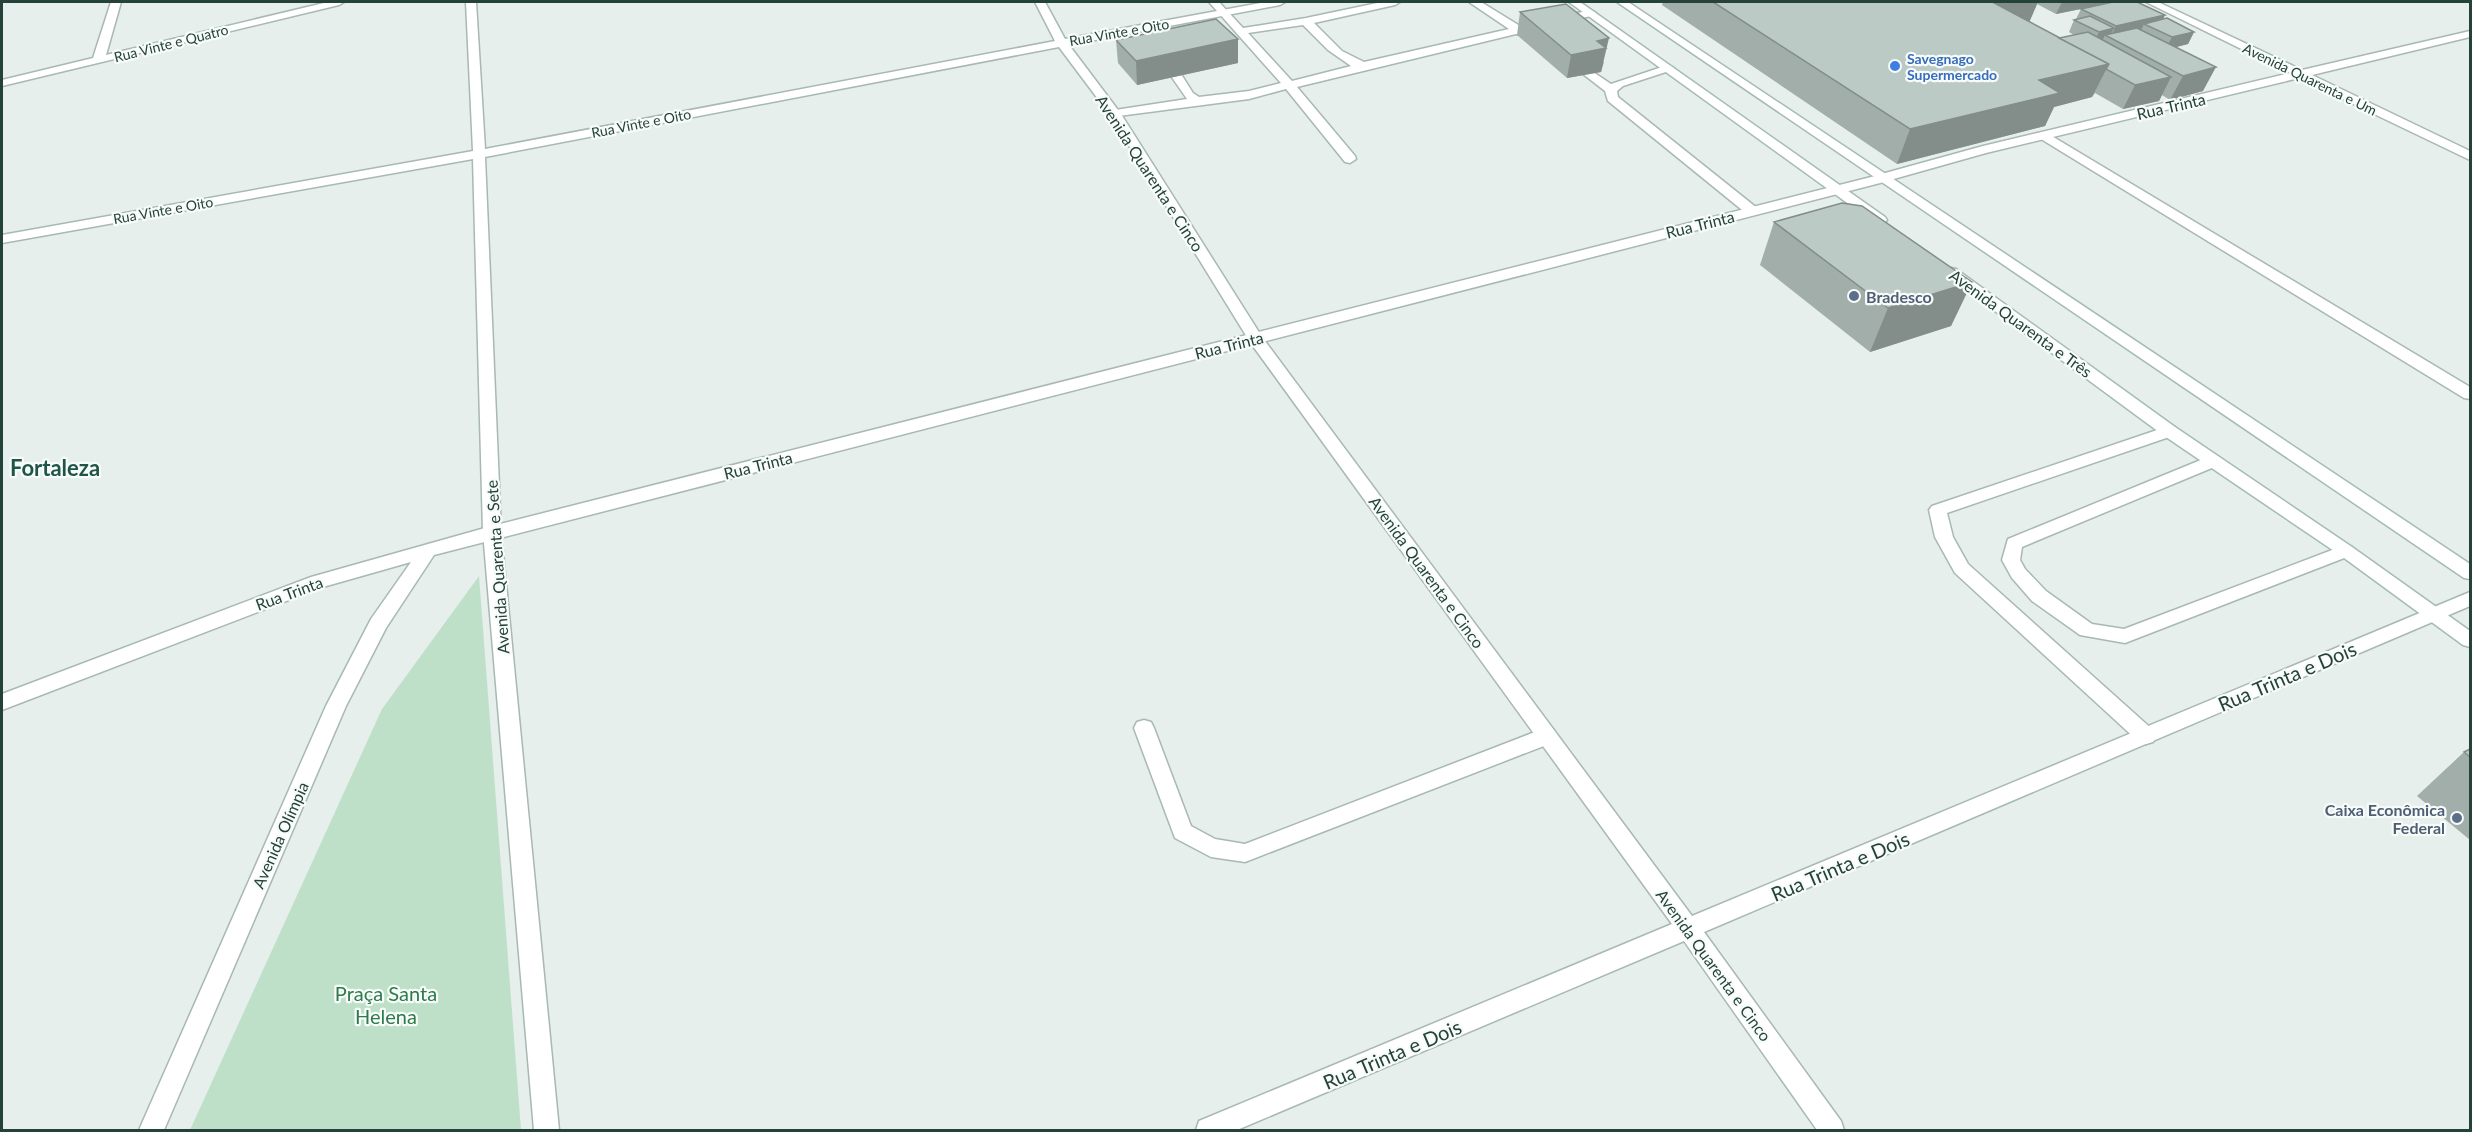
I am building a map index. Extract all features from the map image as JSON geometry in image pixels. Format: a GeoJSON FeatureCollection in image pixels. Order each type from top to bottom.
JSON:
{"type":"FeatureCollection","features":[{"type":"Feature","properties":{"kind":"street"},"geometry":{"type":"LineString","coordinates":[[98,61],[116,2]]}},
{"type":"Feature","properties":{"kind":"street","name":"Rua Vinte e Quatro"},"geometry":{"type":"LineString","coordinates":[[2,83],[339,2]]}},
{"type":"Feature","properties":{"kind":"street","name":"Avenida Quarenta e Sete"},"geometry":{"type":"LineString","coordinates":[[471,2],[479,154],[492,532],[546,1131]]}},
{"type":"Feature","properties":{"kind":"street","name":"Avenida Quarenta e Cinco"},"geometry":{"type":"LineString","coordinates":[[1040,2],[1061,42],[1115,114],[1255,339],[1689,929],[1833,1131]]}},
{"type":"Feature","properties":{"kind":"street"},"geometry":{"type":"LineString","coordinates":[[1214,2],[1289,85],[1350,159]]}},
{"type":"Feature","properties":{"kind":"street","name":"Rua Vinte e Oito"},"geometry":{"type":"LineString","coordinates":[[2,239],[479,154],[1061,42],[1146,33],[1223,12],[1280,2]]}},
{"type":"Feature","properties":{"kind":"street"},"geometry":{"type":"LineString","coordinates":[[1242,31],[1306,21],[1395,2]]}},
{"type":"Feature","properties":{"kind":"street"},"geometry":{"type":"LineString","coordinates":[[1474,2],[1521,31]]}},
{"type":"Feature","properties":{"kind":"street"},"geometry":{"type":"LineString","coordinates":[[1574,2],[1890,227]]}},
{"type":"Feature","properties":{"kind":"street"},"geometry":{"type":"LineString","coordinates":[[1622,2],[2470,573]]}},
{"type":"Feature","properties":{"kind":"street","name":"Avenida Quarenta e Um"},"geometry":{"type":"LineString","coordinates":[[2151,2],[2470,156]]}},
{"type":"Feature","properties":{"kind":"street"},"geometry":{"type":"LineString","coordinates":[[1115,114],[1249,95],[1591,13]]}},
{"type":"Feature","properties":{"kind":"street"},"geometry":{"type":"LineString","coordinates":[[1306,21],[1336,52],[1351,62],[1363,66]]}},
{"type":"Feature","properties":{"kind":"street","name":"Rua Trinta"},"geometry":{"type":"LineString","coordinates":[[2,702],[317,582],[492,532],[2045,136],[2470,34]]}},
{"type":"Feature","properties":{"kind":"street"},"geometry":{"type":"LineString","coordinates":[[1611,90],[1619,84],[1668,68]]}},
{"type":"Feature","properties":{"kind":"street"},"geometry":{"type":"LineString","coordinates":[[1588,74],[1611,90],[1612,98],[1752,211]]}},
{"type":"Feature","properties":{"kind":"street"},"geometry":{"type":"LineString","coordinates":[[1177,76],[1189,95],[1197,101]]}},
{"type":"Feature","properties":{"kind":"street"},"geometry":{"type":"LineString","coordinates":[[2045,136],[2470,394]]}},
{"type":"Feature","properties":{"kind":"street","name":"Avenida Quarenta e Três"},"geometry":{"type":"LineString","coordinates":[[1938,262],[2169,431],[2470,640]]}},
{"type":"Feature","properties":{"kind":"street"},"geometry":{"type":"LineString","coordinates":[[2146,736],[1961,568],[1944,537],[1938,510],[2169,431]]}},
{"type":"Feature","properties":{"kind":"street"},"geometry":{"type":"LineString","coordinates":[[2213,461],[2014,543],[2012,560],[2018,573],[2039,596],[2087,630],[2125,636],[2346,552]]}},
{"type":"Feature","properties":{"kind":"street","name":"Avenida Olímpia"},"geometry":{"type":"LineString","coordinates":[[151,1131],[336,706],[378,624],[428,550]]}},
{"type":"Feature","properties":{"kind":"street","name":"Rua Trinta e Dois"},"geometry":{"type":"LineString","coordinates":[[1208,1131],[2470,599]]}},
{"type":"Feature","properties":{"kind":"street"},"geometry":{"type":"LineString","coordinates":[[1144,728],[1183,832],[1211,848],[1245,853],[1547,736]]}},
{"type":"Feature","properties":{"kind":"green space","name":"Praça Santa Helena"},"geometry":{"type":"Polygon","coordinates":[[[479,576],[521,1130],[190,1130],[382,709],[479,576]]]}},
{"type":"Feature","properties":{"kind":"building","name":"Savegnago Supermercado"},"geometry":{"type":"Polygon","coordinates":[[[1713,2],[2001,2],[1994,3],[2109,64],[2039,80],[2060,93],[1910,129],[1713,2]]]}},
{"type":"Feature","properties":{"kind":"building"},"geometry":{"type":"Polygon","coordinates":[[[2113,2],[2137,2],[2165,15],[2116,26],[2081,9],[2113,2]]]}},
{"type":"Feature","properties":{"kind":"building"},"geometry":{"type":"Polygon","coordinates":[[[1566,4],[1609,38],[1597,41],[1606,48],[1571,55],[1520,12],[1566,4]]]}},
{"type":"Feature","properties":{"kind":"building"},"geometry":{"type":"Polygon","coordinates":[[[2090,16],[2114,28],[2099,32],[2074,20],[2090,16]]]}},
{"type":"Feature","properties":{"kind":"building"},"geometry":{"type":"Polygon","coordinates":[[[2167,18],[2194,32],[2172,37],[2144,24],[2167,18]]]}},
{"type":"Feature","properties":{"kind":"building"},"geometry":{"type":"Polygon","coordinates":[[[1216,19],[1238,39],[1136,61],[1116,40],[1216,19]]]}},
{"type":"Feature","properties":{"kind":"building"},"geometry":{"type":"Polygon","coordinates":[[[2137,28],[2216,67],[2183,76],[2105,35],[2137,28]]]}},
{"type":"Feature","properties":{"kind":"building"},"geometry":{"type":"Polygon","coordinates":[[[2088,32],[2171,77],[2135,85],[2106,69],[2109,64],[2059,38],[2088,32]]]}},
{"type":"Feature","properties":{"kind":"building"},"geometry":{"type":"Polygon","coordinates":[[[1842,203],[1862,206],[1972,282],[1888,308],[1774,222],[1842,203]]]}},
{"type":"Feature","properties":{"kind":"building"},"geometry":{"type":"Polygon","coordinates":[[[2470,749],[2470,757],[2464,752],[2470,749]]]}},
{"type":"Feature","properties":{"kind":"place","name":"Savegnago Supermercado"},"geometry":{"type":"Point","coordinates":[1895,66]}},
{"type":"Feature","properties":{"kind":"place","name":"Bradesco"},"geometry":{"type":"Point","coordinates":[1854,296]}},
{"type":"Feature","properties":{"kind":"place","name":"Caixa Econômica Federal"},"geometry":{"type":"Point","coordinates":[2457,818]}},
{"type":"Feature","properties":{"kind":"district","name":"Fortaleza"},"geometry":{"type":"Point","coordinates":[55,467]}}]}
